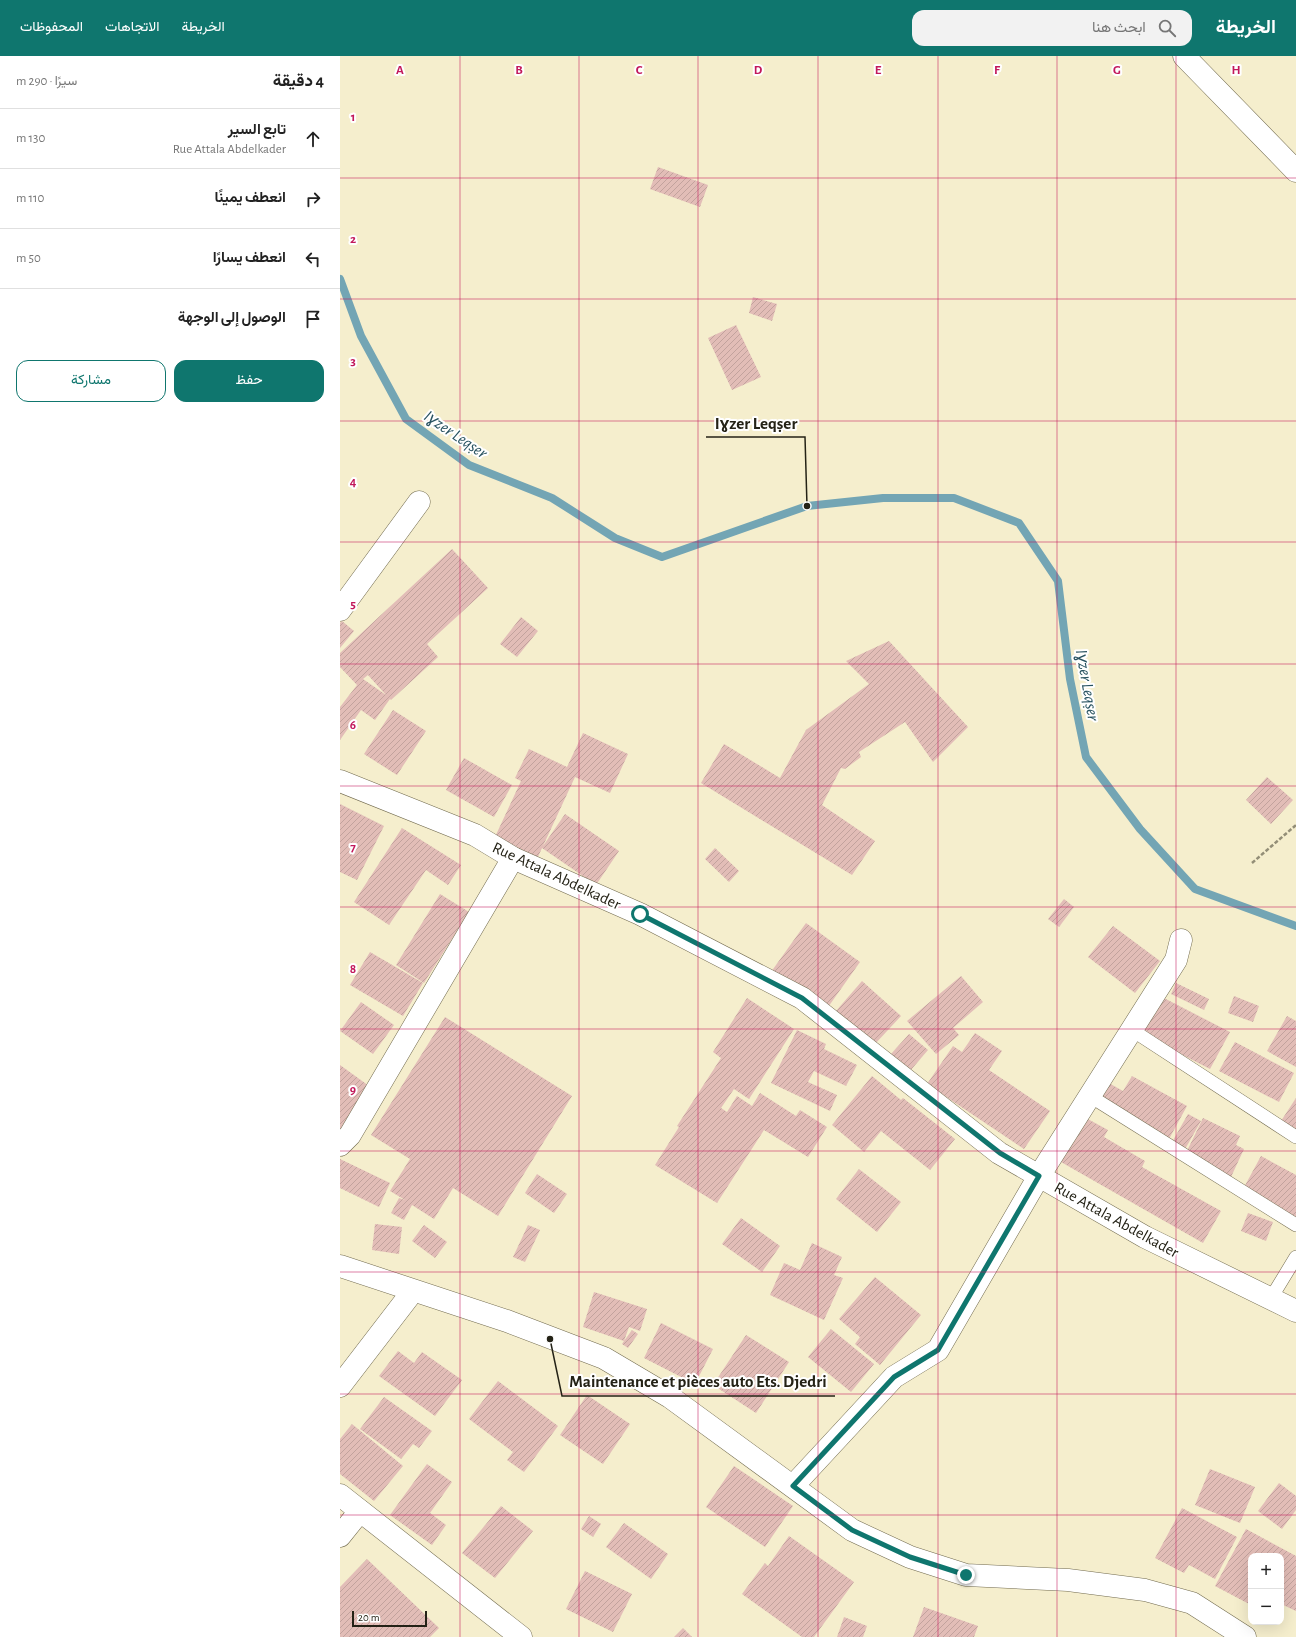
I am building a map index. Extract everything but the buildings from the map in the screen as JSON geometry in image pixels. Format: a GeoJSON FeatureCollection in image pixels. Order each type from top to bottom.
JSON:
{"type":"FeatureCollection","features":[{"type":"Feature","properties":{"kind":"street"},"geometry":{"type":"LineString","coordinates":[[1184,56],[1296,171]]}},
{"type":"Feature","properties":{"kind":"street"},"geometry":{"type":"LineString","coordinates":[[340,610],[419,502]]}},
{"type":"Feature","properties":{"kind":"street","name":"Rue Attala Abdelkader"},"geometry":{"type":"LineString","coordinates":[[340,781],[475,835],[513,858],[640,914],[802,998],[1000,1153],[1145,1237],[1296,1311]]}},
{"type":"Feature","properties":{"kind":"street"},"geometry":{"type":"LineString","coordinates":[[340,1145],[350,1135],[513,858]]}},
{"type":"Feature","properties":{"kind":"street"},"geometry":{"type":"LineString","coordinates":[[793,1486],[894,1377],[938,1350],[1039,1176],[1176,960],[1181,940]]}},
{"type":"Feature","properties":{"kind":"street"},"geometry":{"type":"LineString","coordinates":[[340,1266],[507,1321],[604,1358],[670,1397],[852,1530],[910,1557],[966,1575],[1068,1580],[1145,1590],[1192,1603],[1245,1637]]}},
{"type":"Feature","properties":{"kind":"street"},"geometry":{"type":"LineString","coordinates":[[340,1386],[413,1291]]}},
{"type":"Feature","properties":{"kind":"street"},"geometry":{"type":"LineString","coordinates":[[340,1495],[521,1637]]}},
{"type":"Feature","properties":{"kind":"street"},"geometry":{"type":"LineString","coordinates":[[340,1536],[360,1511]]}},
{"type":"Feature","properties":{"kind":"lane"},"geometry":{"type":"LineString","coordinates":[[1132,1030],[1296,1137]]}},
{"type":"Feature","properties":{"kind":"lane"},"geometry":{"type":"LineString","coordinates":[[1090,1096],[1296,1226]]}},
{"type":"Feature","properties":{"kind":"lane"},"geometry":{"type":"LineString","coordinates":[[1271,1298],[1296,1257]]}},
{"type":"Feature","properties":{"kind":"path"},"geometry":{"type":"LineString","coordinates":[[1252,863],[1296,825]]}},
{"type":"Feature","properties":{"kind":"waterway","name":"Iɣzer Leqṣer"},"geometry":{"type":"LineString","coordinates":[[340,279],[361,336],[406,419],[469,465],[552,498],[615,538],[662,557],[807,506],[883,498],[954,498],[1019,523],[1058,581],[1070,679],[1086,757],[1140,829],[1195,889],[1296,926]]}},
{"type":"Feature","properties":{"kind":"place","name":"Iɣzer Leqṣer"},"geometry":{"type":"Point","coordinates":[807,506]}},
{"type":"Feature","properties":{"kind":"place","name":"Maintenance et pièces auto Ets. Djedri"},"geometry":{"type":"Point","coordinates":[550,1339]}},
{"type":"Feature","properties":{"kind":"route"},"geometry":{"type":"LineString","coordinates":[[640,914],[802,998],[1000,1153],[1039,1176],[938,1350],[894,1377],[793,1486],[852,1530],[910,1557],[966,1575]]}}]}
